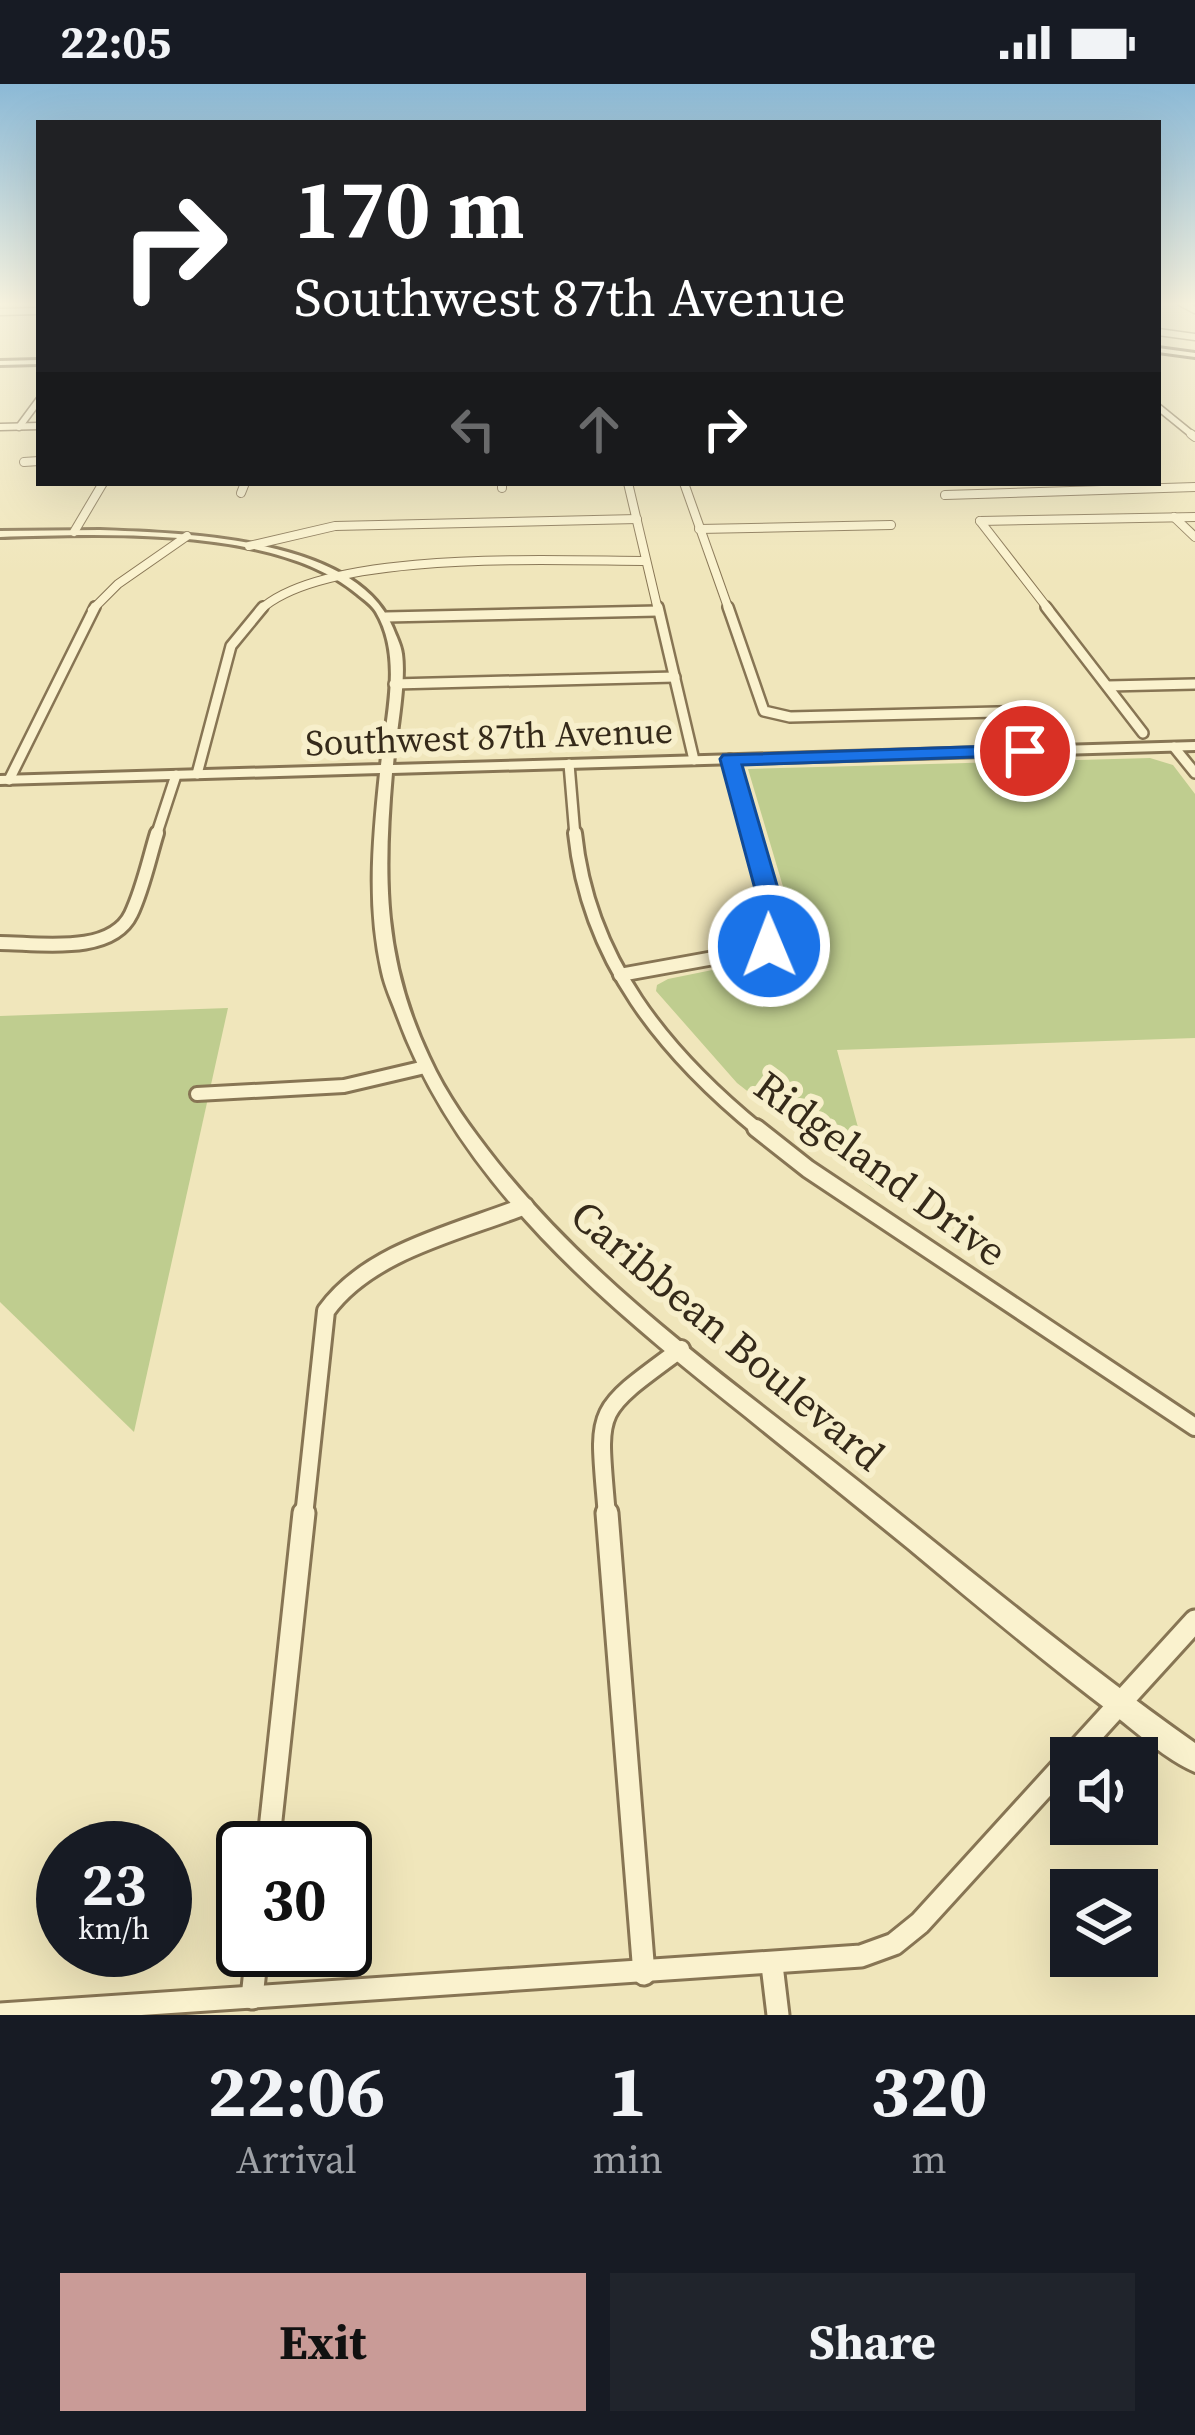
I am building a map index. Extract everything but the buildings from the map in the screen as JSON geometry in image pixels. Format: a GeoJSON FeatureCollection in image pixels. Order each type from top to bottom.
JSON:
{"type":"FeatureCollection","features":[{"type":"Feature","properties":{"kind":"street"},"geometry":{"type":"LineString","coordinates":[[19,427],[36,404]]}},
{"type":"Feature","properties":{"kind":"street"},"geometry":{"type":"LineString","coordinates":[[1161,409],[1195,437]]}},
{"type":"Feature","properties":{"kind":"street"},"geometry":{"type":"LineString","coordinates":[[0,427],[36,427]]}},
{"type":"Feature","properties":{"kind":"street"},"geometry":{"type":"LineString","coordinates":[[24,462],[36,460]]}},
{"type":"Feature","properties":{"kind":"street"},"geometry":{"type":"LineString","coordinates":[[74,532],[101,486]]}},
{"type":"Feature","properties":{"kind":"street"},"geometry":{"type":"LineString","coordinates":[[241,494],[244,486]]}},
{"type":"Feature","properties":{"kind":"street"},"geometry":{"type":"LineString","coordinates":[[629,486],[694,760]]}},
{"type":"Feature","properties":{"kind":"street"},"geometry":{"type":"LineString","coordinates":[[685,486],[758,704],[773,714],[1039,712],[1068,750]]}},
{"type":"Feature","properties":{"kind":"street"},"geometry":{"type":"LineString","coordinates":[[945,495],[1195,487]]}},
{"type":"Feature","properties":{"kind":"street"},"geometry":{"type":"LineString","coordinates":[[1174,517],[1195,537]]}},
{"type":"Feature","properties":{"kind":"street"},"geometry":{"type":"LineString","coordinates":[[1143,733],[980,521],[1195,517]]}},
{"type":"Feature","properties":{"kind":"street"},"geometry":{"type":"LineString","coordinates":[[249,546],[325,526],[637,519]]}},
{"type":"Feature","properties":{"kind":"street"},"geometry":{"type":"LineString","coordinates":[[699,529],[891,525]]}},
{"type":"Feature","properties":{"kind":"street"},"geometry":{"type":"LineString","coordinates":[[0,534],[187,536],[249,546],[338,576],[371,598],[386,617],[658,611]]}},
{"type":"Feature","properties":{"kind":"street"},"geometry":{"type":"LineString","coordinates":[[4,780],[90,612],[118,584],[187,536]]}},
{"type":"Feature","properties":{"kind":"street"},"geometry":{"type":"LineString","coordinates":[[197,774],[239,629],[276,599],[338,576],[388,567],[646,561]]}},
{"type":"Feature","properties":{"kind":"street","name":"Caribbean Boulevard"},"geometry":{"type":"LineString","coordinates":[[386,617],[397,646],[381,926],[397,998],[425,1067],[466,1132],[525,1206],[605,1286],[1119,1704],[1195,1759]]}},
{"type":"Feature","properties":{"kind":"street"},"geometry":{"type":"LineString","coordinates":[[394,684],[675,677]]}},
{"type":"Feature","properties":{"kind":"street"},"geometry":{"type":"LineString","coordinates":[[1108,686],[1195,684]]}},
{"type":"Feature","properties":{"kind":"street","name":"Southwest 87th Avenue"},"geometry":{"type":"LineString","coordinates":[[4,780],[1195,746]]}},
{"type":"Feature","properties":{"kind":"street"},"geometry":{"type":"LineString","coordinates":[[1174,747],[1195,773]]}},
{"type":"Feature","properties":{"kind":"street"},"geometry":{"type":"LineString","coordinates":[[620,975],[758,950],[776,941],[777,924],[730,759]]}},
{"type":"Feature","properties":{"kind":"street","name":"Ridgeland Drive"},"geometry":{"type":"LineString","coordinates":[[569,764],[583,886],[598,932],[620,975],[677,1052],[773,1144],[1195,1427]]}},
{"type":"Feature","properties":{"kind":"street"},"geometry":{"type":"LineString","coordinates":[[0,943],[84,940],[115,933],[130,918],[176,775]]}},
{"type":"Feature","properties":{"kind":"street"},"geometry":{"type":"LineString","coordinates":[[197,1094],[344,1086],[425,1067]]}},
{"type":"Feature","properties":{"kind":"street"},"geometry":{"type":"LineString","coordinates":[[271,1821],[326,1311],[338,1292],[367,1273],[525,1206]]}},
{"type":"Feature","properties":{"kind":"street"},"geometry":{"type":"LineString","coordinates":[[644,1974],[600,1425],[618,1395],[681,1349]]}},
{"type":"Feature","properties":{"kind":"street"},"geometry":{"type":"LineString","coordinates":[[0,2014],[861,1956],[909,1934],[1195,1621]]}},
{"type":"Feature","properties":{"kind":"street"},"geometry":{"type":"LineString","coordinates":[[772,1965],[778,2015]]}},
{"type":"Feature","properties":{"kind":"street"},"geometry":{"type":"LineString","coordinates":[[252,1998],[254,1977]]}},
{"type":"Feature","properties":{"kind":"green space"},"geometry":{"type":"Polygon","coordinates":[[[1150,758],[1173,765],[1195,794],[1195,1038],[837,1050],[875,1190],[737,1083],[656,991],[668,979],[777,957],[798,937],[748,769],[1150,758]]]}},
{"type":"Feature","properties":{"kind":"green space"},"geometry":{"type":"Polygon","coordinates":[[[228,1008],[134,1432],[0,1302],[0,1016],[228,1008]]]}},
{"type":"Feature","properties":{"kind":"route"},"geometry":{"type":"LineString","coordinates":[[769,946],[776,941],[778,930],[730,759],[1025,751]]}}]}
